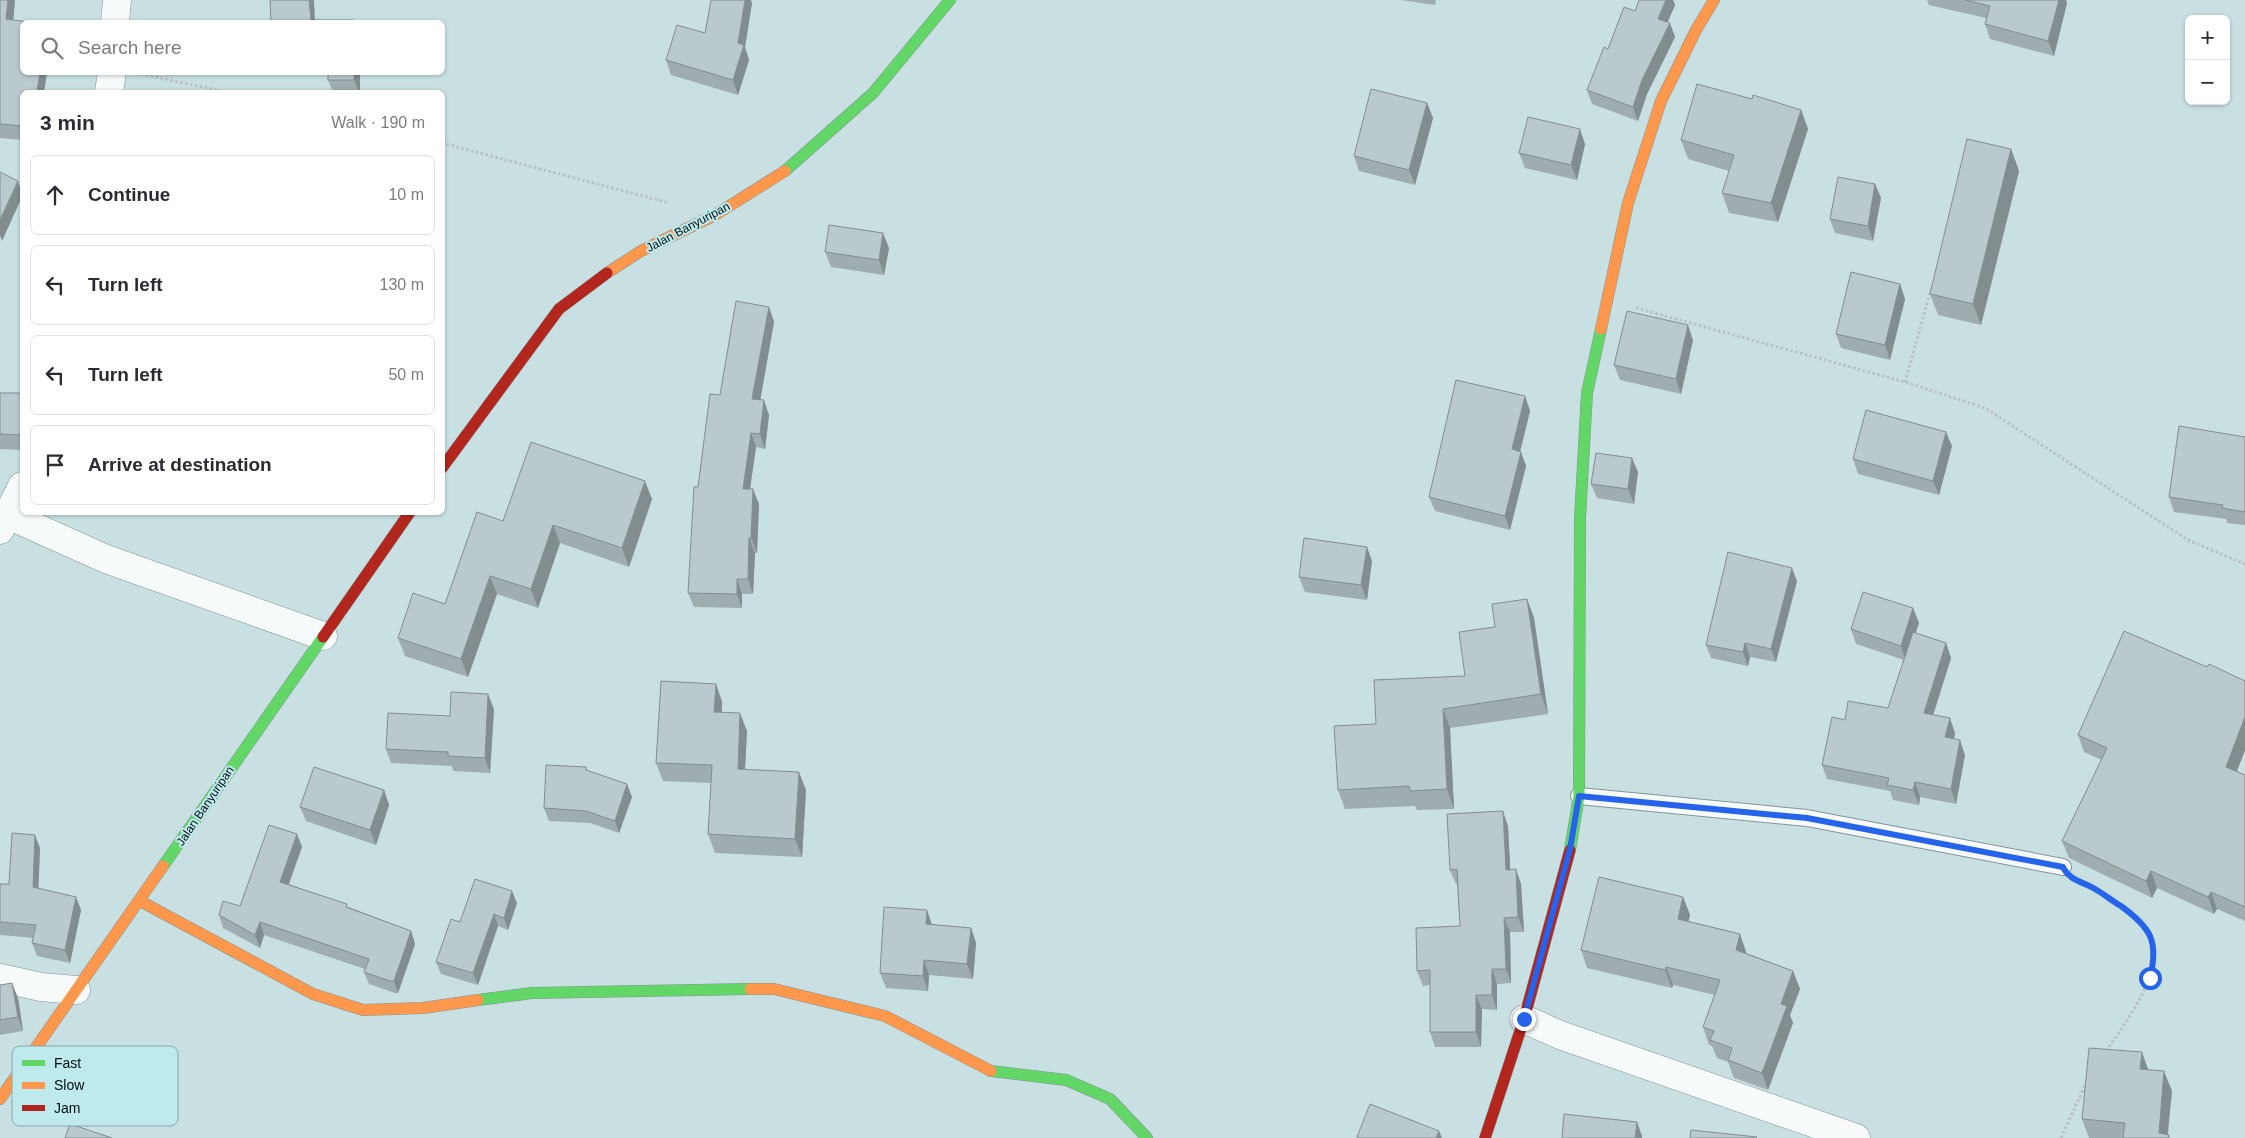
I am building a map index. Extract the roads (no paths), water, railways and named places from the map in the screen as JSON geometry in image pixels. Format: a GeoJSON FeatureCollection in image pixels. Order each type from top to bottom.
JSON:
{"type":"FeatureCollection","features":[{"type":"Feature","properties":{"kind":"street"},"geometry":{"type":"LineString","coordinates":[[115,20],[117,0]]}},
{"type":"Feature","properties":{"kind":"street","name":"Jalan Banyuripan"},"geometry":{"type":"LineString","coordinates":[[445,464],[559,309],[600,276],[642,251],[715,215],[791,167],[873,93],[950,0]]}},
{"type":"Feature","properties":{"kind":"street"},"geometry":{"type":"LineString","coordinates":[[1485,1138],[1524,1019],[1570,849],[1579,796],[1580,518],[1587,393],[1628,203],[1661,101],[1696,30],[1714,0]]}},
{"type":"Feature","properties":{"kind":"street"},"geometry":{"type":"LineString","coordinates":[[109,90],[112,75]]}},
{"type":"Feature","properties":{"kind":"street"},"geometry":{"type":"LineString","coordinates":[[20,490],[4,522],[323,636]]}},
{"type":"Feature","properties":{"kind":"street","name":"Jalan Banyuripan"},"geometry":{"type":"LineString","coordinates":[[37,1046],[408,515]]}},
{"type":"Feature","properties":{"kind":"street"},"geometry":{"type":"LineString","coordinates":[[140,901],[313,994],[363,1010],[423,1008],[532,993],[774,989],[885,1016],[996,1073],[1066,1080],[1110,1100],[1147,1138]]}},
{"type":"Feature","properties":{"kind":"street"},"geometry":{"type":"LineString","coordinates":[[0,978],[41,987],[76,990]]}},
{"type":"Feature","properties":{"kind":"street"},"geometry":{"type":"LineString","coordinates":[[1524,1019],[1560,1035],[1856,1138]]}},
{"type":"Feature","properties":{"kind":"street","name":"Jalan Banyuripan"},"geometry":{"type":"LineString","coordinates":[[0,1099],[12,1082]]}},
{"type":"Feature","properties":{"kind":"lane"},"geometry":{"type":"LineString","coordinates":[[1579,796],[1807,818],[2063,867]]}}]}
